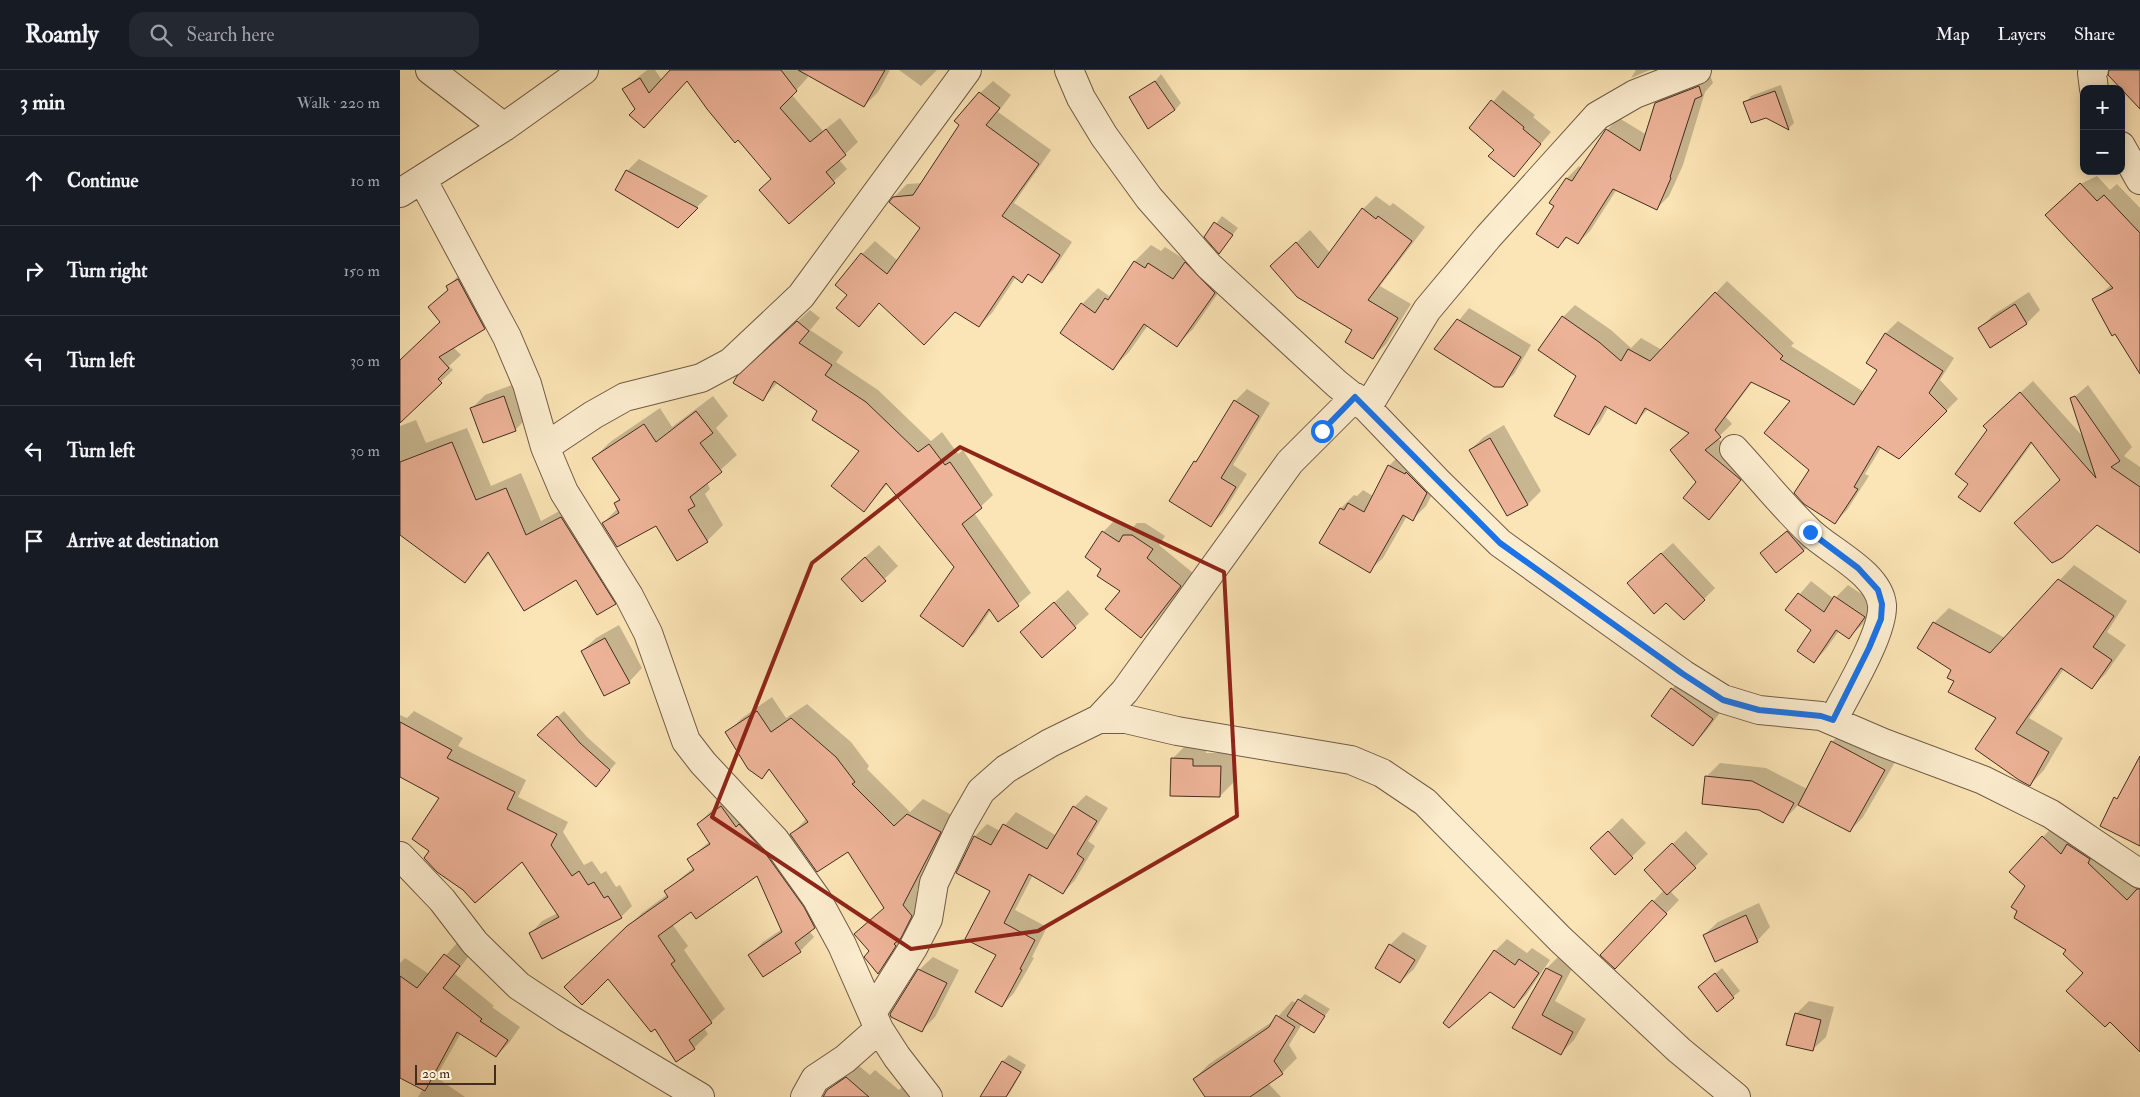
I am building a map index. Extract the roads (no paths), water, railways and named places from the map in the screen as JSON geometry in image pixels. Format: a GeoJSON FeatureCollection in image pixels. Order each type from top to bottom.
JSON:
{"type":"FeatureCollection","features":[{"type":"Feature","properties":{"kind":"street"},"geometry":{"type":"LineString","coordinates":[[430,70],[504,127]]}},
{"type":"Feature","properties":{"kind":"street"},"geometry":{"type":"LineString","coordinates":[[584,70],[504,127],[411,186],[507,337],[527,384],[545,447],[564,492],[629,596],[648,633],[686,741],[703,763],[775,840],[817,899],[842,945],[876,1021],[897,1057],[928,1097]]}},
{"type":"Feature","properties":{"kind":"street"},"geometry":{"type":"LineString","coordinates":[[545,447],[593,415],[625,397],[701,378],[731,362],[800,296],[967,70]]}},
{"type":"Feature","properties":{"kind":"street"},"geometry":{"type":"LineString","coordinates":[[1069,70],[1081,98],[1104,136],[1149,198],[1209,266],[1337,384],[1361,403],[1500,543],[1683,674],[1723,700],[1759,710],[1821,716],[1983,780],[2051,814],[2140,874]]}},
{"type":"Feature","properties":{"kind":"street"},"geometry":{"type":"LineString","coordinates":[[805,1097],[816,1079],[845,1059],[876,1021],[928,919],[934,883],[962,824],[981,791],[1006,769],[1050,743],[1100,719],[1125,691],[1290,462],[1361,403],[1427,310],[1488,237],[1597,116],[1635,94],[1697,70]]}},
{"type":"Feature","properties":{"kind":"street"},"geometry":{"type":"LineString","coordinates":[[2093,85],[2094,70]]}},
{"type":"Feature","properties":{"kind":"street"},"geometry":{"type":"LineString","coordinates":[[2125,153],[2140,180]]}},
{"type":"Feature","properties":{"kind":"street"},"geometry":{"type":"LineString","coordinates":[[1734,449],[1810,532],[1858,568],[1878,590],[1882,604],[1881,619],[1869,648],[1833,720]]}},
{"type":"Feature","properties":{"kind":"street"},"geometry":{"type":"LineString","coordinates":[[1100,719],[1126,719],[1177,732],[1351,760],[1382,773],[1425,802],[1560,939],[1678,1050],[1736,1097]]}},
{"type":"Feature","properties":{"kind":"street"},"geometry":{"type":"LineString","coordinates":[[400,856],[442,900],[476,942],[519,986],[566,1017],[700,1097]]}}]}
